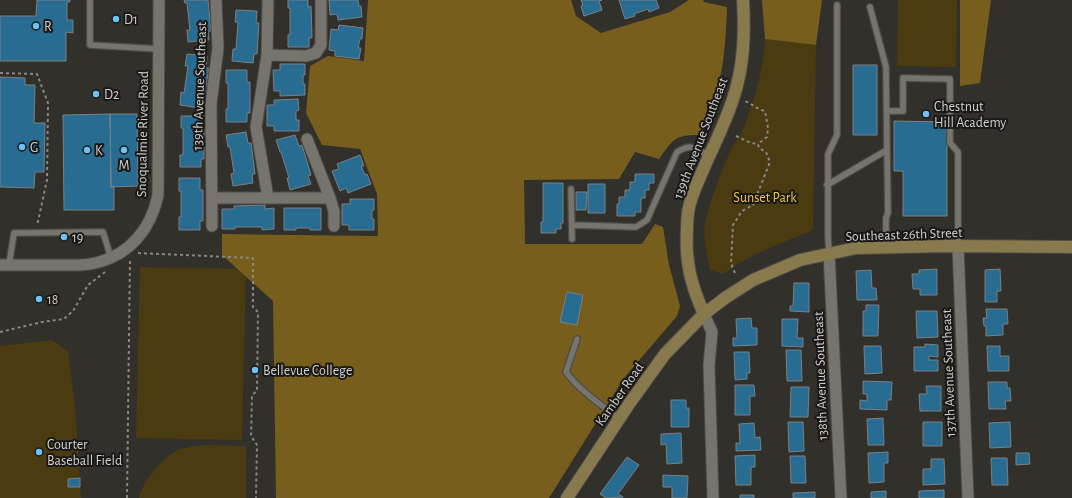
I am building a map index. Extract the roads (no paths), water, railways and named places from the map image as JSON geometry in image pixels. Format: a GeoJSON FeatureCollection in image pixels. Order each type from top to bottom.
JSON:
{"type":"FeatureCollection","features":[{"type":"Feature","properties":{"kind":"street","name":"Snoqualmie River Road"},"geometry":{"type":"LineString","coordinates":[[5,265],[95,264],[111,258],[136,240],[151,219],[158,195],[159,0]]}},
{"type":"Feature","properties":{"kind":"street","name":"139th Avenue Southeast"},"geometry":{"type":"LineString","coordinates":[[212,226],[211,104],[218,48],[216,0]]}},
{"type":"Feature","properties":{"kind":"street"},"geometry":{"type":"LineString","coordinates":[[268,0],[267,56],[256,127],[268,198]]}},
{"type":"Feature","properties":{"kind":"street"},"geometry":{"type":"LineString","coordinates":[[267,56],[306,56],[316,53],[321,45],[321,0]]}},
{"type":"Feature","properties":{"kind":"street","name":"139th Avenue Southeast"},"geometry":{"type":"LineString","coordinates":[[713,498],[709,365],[712,332],[695,293],[689,274],[686,242],[687,214],[691,198],[708,156],[725,121],[733,98],[743,58],[745,31],[743,0]]}},
{"type":"Feature","properties":{"kind":"street"},"geometry":{"type":"LineString","coordinates":[[308,138],[334,211],[334,226]]}},
{"type":"Feature","properties":{"kind":"street"},"geometry":{"type":"LineString","coordinates":[[212,198],[330,198]]}},
{"type":"Feature","properties":{"kind":"street","name":"Southeast 26th Street"},"geometry":{"type":"LineString","coordinates":[[704,314],[753,280],[800,260],[856,248],[958,246],[1072,247]]}},
{"type":"Feature","properties":{"kind":"street","name":"137th Avenue Southeast"},"geometry":{"type":"LineString","coordinates":[[958,246],[968,498]]}},
{"type":"Feature","properties":{"kind":"street","name":"138th Avenue Southeast"},"geometry":{"type":"LineString","coordinates":[[829,253],[840,498]]}},
{"type":"Feature","properties":{"kind":"street","name":"Kamber Road"},"geometry":{"type":"LineString","coordinates":[[567,498],[619,418],[665,354],[704,314]]}},
{"type":"Feature","properties":{"kind":"lane"},"geometry":{"type":"LineString","coordinates":[[90,0],[90,45],[159,48]]}},
{"type":"Feature","properties":{"kind":"lane"},"geometry":{"type":"LineString","coordinates":[[829,253],[827,185],[828,154],[837,135],[837,5]]}},
{"type":"Feature","properties":{"kind":"lane"},"geometry":{"type":"LineString","coordinates":[[870,7],[886,67],[888,213],[886,218],[886,247]]}},
{"type":"Feature","properties":{"kind":"lane"},"geometry":{"type":"LineString","coordinates":[[887,111],[903,111],[903,78],[950,79],[950,143],[958,152],[958,246]]}},
{"type":"Feature","properties":{"kind":"lane"},"geometry":{"type":"LineString","coordinates":[[572,226],[636,227],[647,220],[677,152],[684,147],[693,147],[708,156]]}},
{"type":"Feature","properties":{"kind":"lane"},"geometry":{"type":"LineString","coordinates":[[827,185],[887,150]]}},
{"type":"Feature","properties":{"kind":"lane"},"geometry":{"type":"LineString","coordinates":[[570,189],[572,239]]}},
{"type":"Feature","properties":{"kind":"lane"},"geometry":{"type":"LineString","coordinates":[[5,265],[14,233],[103,232],[111,258]]}},
{"type":"Feature","properties":{"kind":"lane"},"geometry":{"type":"LineString","coordinates":[[577,339],[566,372],[571,379],[599,405],[619,418]]}},
{"type":"Feature","properties":{"kind":"place","name":"D1"},"geometry":{"type":"Point","coordinates":[116,19]}},
{"type":"Feature","properties":{"kind":"place","name":"R"},"geometry":{"type":"Point","coordinates":[36,26]}},
{"type":"Feature","properties":{"kind":"place","name":"D2"},"geometry":{"type":"Point","coordinates":[96,94]}},
{"type":"Feature","properties":{"kind":"place","name":"Chestnut Hill Academy"},"geometry":{"type":"Point","coordinates":[926,114]}},
{"type":"Feature","properties":{"kind":"place","name":"G"},"geometry":{"type":"Point","coordinates":[22,147]}},
{"type":"Feature","properties":{"kind":"place","name":"K"},"geometry":{"type":"Point","coordinates":[87,150]}},
{"type":"Feature","properties":{"kind":"place","name":"M"},"geometry":{"type":"Point","coordinates":[124,150]}},
{"type":"Feature","properties":{"kind":"place","name":"19"},"geometry":{"type":"Point","coordinates":[64,237]}},
{"type":"Feature","properties":{"kind":"place","name":"18"},"geometry":{"type":"Point","coordinates":[39,299]}},
{"type":"Feature","properties":{"kind":"place","name":"Bellevue College"},"geometry":{"type":"Point","coordinates":[255,370]}},
{"type":"Feature","properties":{"kind":"place","name":"Courter Baseball Field"},"geometry":{"type":"Point","coordinates":[39,452]}},
{"type":"Feature","properties":{"kind":"park label","name":"Sunset Park"},"geometry":{"type":"Point","coordinates":[765,197]}}]}
